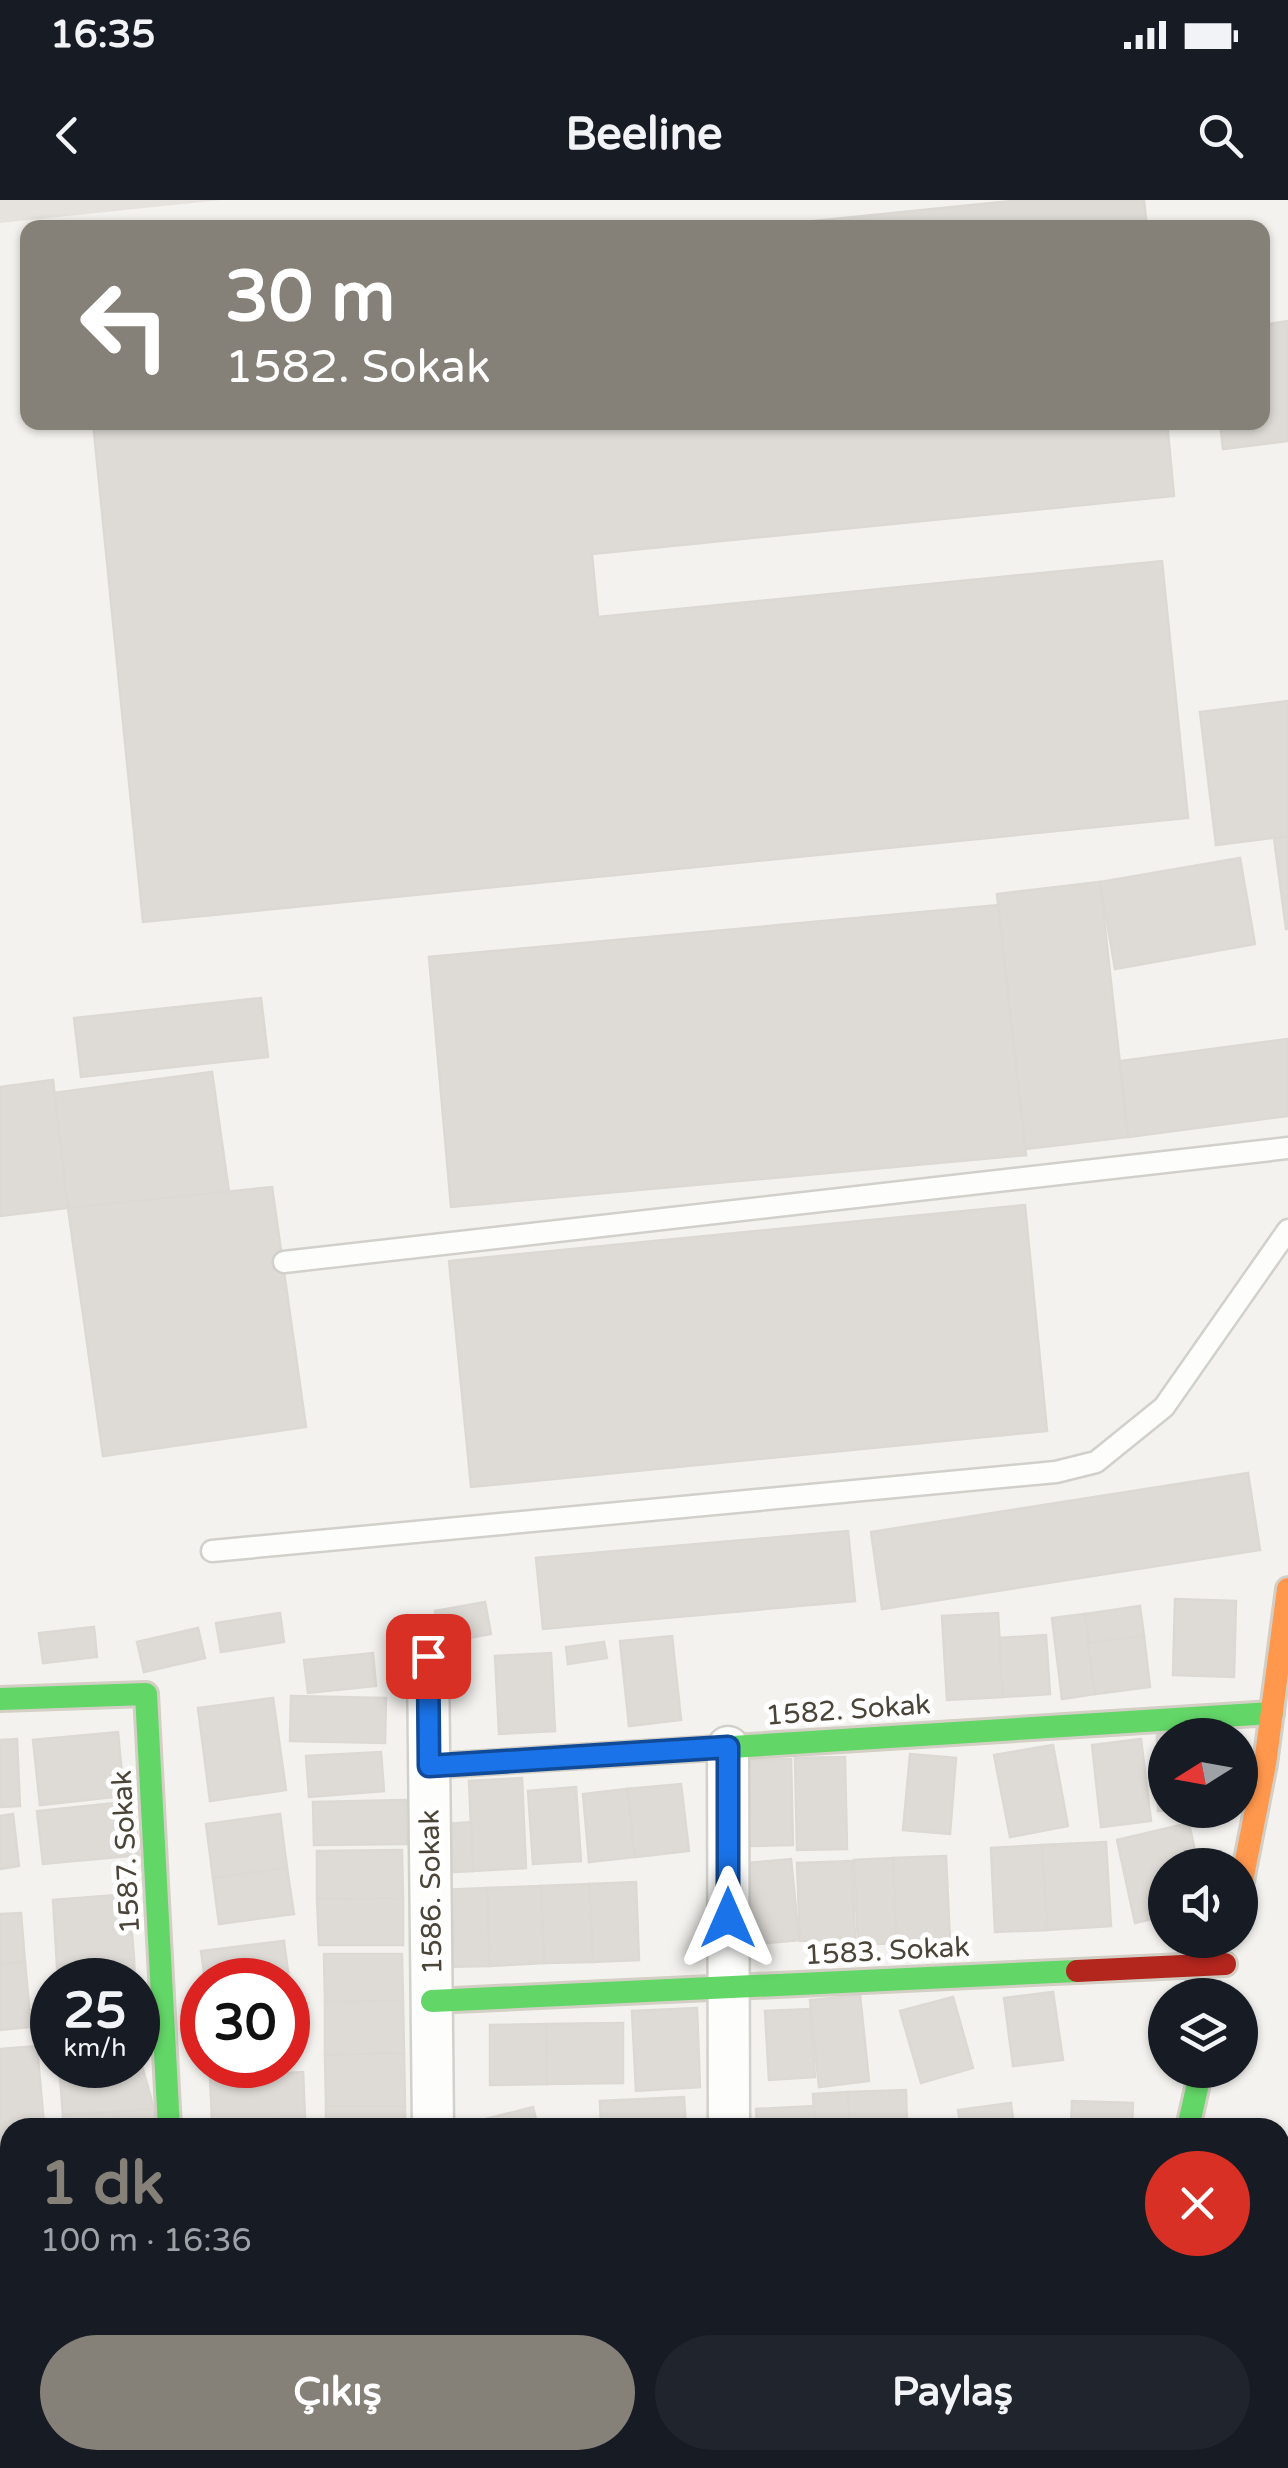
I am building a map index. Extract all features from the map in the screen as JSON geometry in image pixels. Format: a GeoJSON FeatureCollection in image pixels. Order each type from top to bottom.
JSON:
{"type":"FeatureCollection","features":[{"type":"Feature","properties":{"kind":"street"},"geometry":{"type":"LineString","coordinates":[[1248,1848],[1265,1764],[1288,1589]]}},
{"type":"Feature","properties":{"kind":"street","name":"1586. Sokak"},"geometry":{"type":"LineString","coordinates":[[428,1656],[433,2118]]}},
{"type":"Feature","properties":{"kind":"street","name":"1587. Sokak"},"geometry":{"type":"LineString","coordinates":[[0,1699],[146,1694],[168,2118]]}},
{"type":"Feature","properties":{"kind":"street","name":"1582. Sokak"},"geometry":{"type":"LineString","coordinates":[[429,1766],[1272,1713]]}},
{"type":"Feature","properties":{"kind":"street"},"geometry":{"type":"LineString","coordinates":[[728,1747],[730,2118]]}},
{"type":"Feature","properties":{"kind":"street","name":"1583. Sokak"},"geometry":{"type":"LineString","coordinates":[[432,2000],[1224,1972],[1227,1958]]}},
{"type":"Feature","properties":{"kind":"street"},"geometry":{"type":"LineString","coordinates":[[1190,2118],[1197,2088]]}},
{"type":"Feature","properties":{"kind":"lane"},"geometry":{"type":"LineString","coordinates":[[284,1262],[1288,1148]]}},
{"type":"Feature","properties":{"kind":"lane"},"geometry":{"type":"LineString","coordinates":[[212,1550],[1056,1472],[1096,1462],[1164,1407],[1288,1230]]}},
{"type":"Feature","properties":{"kind":"shaded area"},"geometry":{"type":"Polygon","coordinates":[[[0,200],[221,200],[20,220],[0,223],[0,200]]]}},
{"type":"Feature","properties":{"kind":"building"},"geometry":{"type":"Polygon","coordinates":[[[1021,200],[1144,200],[1146,220],[825,220],[1021,200]]]}},
{"type":"Feature","properties":{"kind":"building"},"geometry":{"type":"Polygon","coordinates":[[[1288,321],[1288,441],[1223,449],[1221,430],[1270,430],[1270,324],[1288,321]]]}},
{"type":"Feature","properties":{"kind":"building"},"geometry":{"type":"Polygon","coordinates":[[[94,430],[1168,430],[1174,496],[592,554],[598,617],[1162,561],[1188,818],[143,922],[94,430]]]}},
{"type":"Feature","properties":{"kind":"building"},"geometry":{"type":"Polygon","coordinates":[[[1288,701],[1288,836],[1216,845],[1200,712],[1288,701]]]}},
{"type":"Feature","properties":{"kind":"building"},"geometry":{"type":"Polygon","coordinates":[[[1288,836],[1288,929],[1286,929],[1274,838],[1288,836]]]}},
{"type":"Feature","properties":{"kind":"building"},"geometry":{"type":"Polygon","coordinates":[[[1240,858],[1255,944],[1115,969],[1100,882],[1240,858]]]}},
{"type":"Feature","properties":{"kind":"building"},"geometry":{"type":"Polygon","coordinates":[[[1100,882],[1128,1137],[1025,1149],[997,894],[1100,882]]]}},
{"type":"Feature","properties":{"kind":"building"},"geometry":{"type":"Polygon","coordinates":[[[998,905],[1026,1155],[451,1207],[429,957],[998,905]]]}},
{"type":"Feature","properties":{"kind":"building"},"geometry":{"type":"Polygon","coordinates":[[[261,998],[268,1057],[81,1077],[74,1018],[261,998]]]}},
{"type":"Feature","properties":{"kind":"building"},"geometry":{"type":"Polygon","coordinates":[[[1288,1039],[1288,1116],[1128,1137],[1120,1061],[1288,1039]]]}},
{"type":"Feature","properties":{"kind":"building"},"geometry":{"type":"Polygon","coordinates":[[[212,1072],[229,1192],[68,1208],[53,1093],[212,1072]]]}},
{"type":"Feature","properties":{"kind":"building"},"geometry":{"type":"Polygon","coordinates":[[[53,1080],[68,1208],[0,1216],[0,1087],[53,1080]]]}},
{"type":"Feature","properties":{"kind":"building"},"geometry":{"type":"Polygon","coordinates":[[[272,1187],[306,1427],[103,1456],[68,1208],[272,1187]]]}},
{"type":"Feature","properties":{"kind":"building"},"geometry":{"type":"Polygon","coordinates":[[[1025,1205],[1047,1431],[471,1487],[449,1261],[1025,1205]]]}},
{"type":"Feature","properties":{"kind":"building"},"geometry":{"type":"Polygon","coordinates":[[[1248,1473],[1260,1550],[882,1609],[871,1532],[1248,1473]]]}},
{"type":"Feature","properties":{"kind":"building"},"geometry":{"type":"Polygon","coordinates":[[[848,1531],[855,1601],[543,1629],[536,1558],[848,1531]]]}},
{"type":"Feature","properties":{"kind":"building"},"geometry":{"type":"Polygon","coordinates":[[[1175,1599],[1236,1601],[1234,1677],[1173,1675],[1175,1599]]]}},
{"type":"Feature","properties":{"kind":"building"},"geometry":{"type":"Polygon","coordinates":[[[485,1602],[491,1634],[441,1643],[435,1611],[485,1602]]]}},
{"type":"Feature","properties":{"kind":"building"},"geometry":{"type":"Polygon","coordinates":[[[1140,1606],[1144,1636],[1088,1643],[1085,1614],[1140,1606]]]}},
{"type":"Feature","properties":{"kind":"building"},"geometry":{"type":"Polygon","coordinates":[[[280,1613],[284,1642],[221,1652],[216,1623],[280,1613]]]}},
{"type":"Feature","properties":{"kind":"building"},"geometry":{"type":"Polygon","coordinates":[[[998,1613],[1003,1697],[947,1700],[942,1616],[998,1613]]]}},
{"type":"Feature","properties":{"kind":"building"},"geometry":{"type":"Polygon","coordinates":[[[1085,1614],[1095,1694],[1062,1699],[1052,1618],[1085,1614]]]}},
{"type":"Feature","properties":{"kind":"building"},"geometry":{"type":"Polygon","coordinates":[[[94,1627],[97,1657],[43,1663],[39,1633],[94,1627]]]}},
{"type":"Feature","properties":{"kind":"building"},"geometry":{"type":"Polygon","coordinates":[[[198,1628],[205,1658],[144,1672],[137,1642],[198,1628]]]}},
{"type":"Feature","properties":{"kind":"building"},"geometry":{"type":"Polygon","coordinates":[[[1046,1635],[1050,1694],[1003,1697],[999,1638],[1046,1635]]]}},
{"type":"Feature","properties":{"kind":"building"},"geometry":{"type":"Polygon","coordinates":[[[672,1636],[681,1720],[629,1726],[620,1641],[672,1636]]]}},
{"type":"Feature","properties":{"kind":"building"},"geometry":{"type":"Polygon","coordinates":[[[1144,1636],[1150,1687],[1095,1694],[1088,1643],[1144,1636]]]}},
{"type":"Feature","properties":{"kind":"building"},"geometry":{"type":"Polygon","coordinates":[[[604,1642],[607,1658],[568,1664],[566,1647],[604,1642]]]}},
{"type":"Feature","properties":{"kind":"building"},"geometry":{"type":"Polygon","coordinates":[[[373,1653],[376,1686],[308,1693],[304,1660],[373,1653]]]}},
{"type":"Feature","properties":{"kind":"building"},"geometry":{"type":"Polygon","coordinates":[[[551,1653],[555,1731],[499,1734],[495,1656],[551,1653]]]}},
{"type":"Feature","properties":{"kind":"building"},"geometry":{"type":"Polygon","coordinates":[[[291,1696],[386,1698],[385,1743],[290,1741],[291,1696]]]}},
{"type":"Feature","properties":{"kind":"building"},"geometry":{"type":"Polygon","coordinates":[[[273,1698],[286,1790],[210,1801],[198,1708],[273,1698]]]}},
{"type":"Feature","properties":{"kind":"building"},"geometry":{"type":"Polygon","coordinates":[[[118,1732],[124,1796],[40,1805],[33,1740],[118,1732]]]}},
{"type":"Feature","properties":{"kind":"building"},"geometry":{"type":"Polygon","coordinates":[[[17,1739],[20,1806],[0,1807],[0,1740],[17,1739]]]}},
{"type":"Feature","properties":{"kind":"building"},"geometry":{"type":"Polygon","coordinates":[[[1141,1739],[1148,1821],[1101,1827],[1092,1745],[1141,1739]]]}},
{"type":"Feature","properties":{"kind":"building"},"geometry":{"type":"Polygon","coordinates":[[[1053,1745],[1068,1826],[1010,1837],[994,1755],[1053,1745]]]}},
{"type":"Feature","properties":{"kind":"building"},"geometry":{"type":"Polygon","coordinates":[[[381,1752],[384,1791],[309,1797],[306,1756],[381,1752]]]}},
{"type":"Feature","properties":{"kind":"building"},"geometry":{"type":"Polygon","coordinates":[[[910,1754],[956,1758],[950,1834],[903,1830],[910,1754]]]}},
{"type":"Feature","properties":{"kind":"building"},"geometry":{"type":"Polygon","coordinates":[[[845,1757],[847,1849],[797,1850],[795,1758],[845,1757]]]}},
{"type":"Feature","properties":{"kind":"building"},"geometry":{"type":"Polygon","coordinates":[[[791,1759],[793,1845],[748,1846],[746,1760],[791,1759]]]}},
{"type":"Feature","properties":{"kind":"building"},"geometry":{"type":"Polygon","coordinates":[[[522,1778],[526,1868],[473,1871],[469,1781],[522,1778]]]}},
{"type":"Feature","properties":{"kind":"building"},"geometry":{"type":"Polygon","coordinates":[[[681,1784],[689,1851],[635,1857],[627,1789],[681,1784]]]}},
{"type":"Feature","properties":{"kind":"building"},"geometry":{"type":"Polygon","coordinates":[[[576,1787],[581,1861],[533,1864],[528,1791],[576,1787]]]}},
{"type":"Feature","properties":{"kind":"building"},"geometry":{"type":"Polygon","coordinates":[[[627,1789],[635,1857],[589,1862],[583,1794],[627,1789]]]}},
{"type":"Feature","properties":{"kind":"building"},"geometry":{"type":"Polygon","coordinates":[[[406,1800],[407,1844],[314,1845],[313,1802],[406,1800]]]}},
{"type":"Feature","properties":{"kind":"building"},"geometry":{"type":"Polygon","coordinates":[[[134,1801],[139,1855],[43,1864],[37,1811],[134,1801]]]}},
{"type":"Feature","properties":{"kind":"building"},"geometry":{"type":"Polygon","coordinates":[[[13,1814],[19,1866],[0,1869],[0,1816],[13,1814]]]}},
{"type":"Feature","properties":{"kind":"building"},"geometry":{"type":"Polygon","coordinates":[[[280,1814],[287,1868],[213,1878],[206,1824],[280,1814]]]}},
{"type":"Feature","properties":{"kind":"building"},"geometry":{"type":"Polygon","coordinates":[[[471,1822],[473,1871],[436,1873],[433,1825],[471,1822]]]}},
{"type":"Feature","properties":{"kind":"building"},"geometry":{"type":"Polygon","coordinates":[[[1168,1828],[1190,1828],[1194,1848],[1148,1848],[1148,1920],[1135,1923],[1117,1840],[1168,1828]]]}},
{"type":"Feature","properties":{"kind":"building"},"geometry":{"type":"Polygon","coordinates":[[[1106,1842],[1111,1926],[1047,1930],[1042,1845],[1106,1842]]]}},
{"type":"Feature","properties":{"kind":"building"},"geometry":{"type":"Polygon","coordinates":[[[1042,1845],[1047,1930],[995,1932],[991,1848],[1042,1845]]]}},
{"type":"Feature","properties":{"kind":"building"},"geometry":{"type":"Polygon","coordinates":[[[402,1850],[403,1898],[317,1899],[317,1851],[402,1850]]]}},
{"type":"Feature","properties":{"kind":"building"},"geometry":{"type":"Polygon","coordinates":[[[946,1856],[950,1941],[896,1943],[893,1858],[946,1856]]]}},
{"type":"Feature","properties":{"kind":"building"},"geometry":{"type":"Polygon","coordinates":[[[893,1858],[896,1943],[858,1945],[854,1860],[893,1858]]]}},
{"type":"Feature","properties":{"kind":"building"},"geometry":{"type":"Polygon","coordinates":[[[791,1859],[799,1940],[746,1945],[738,1864],[791,1859]]]}},
{"type":"Feature","properties":{"kind":"building"},"geometry":{"type":"Polygon","coordinates":[[[852,1861],[855,1939],[800,1941],[797,1863],[852,1861]]]}},
{"type":"Feature","properties":{"kind":"building"},"geometry":{"type":"Polygon","coordinates":[[[287,1868],[294,1914],[219,1924],[213,1878],[287,1868]]]}},
{"type":"Feature","properties":{"kind":"building"},"geometry":{"type":"Polygon","coordinates":[[[636,1882],[639,1960],[593,1962],[589,1884],[636,1882]]]}},
{"type":"Feature","properties":{"kind":"building"},"geometry":{"type":"Polygon","coordinates":[[[589,1884],[593,1962],[544,1963],[541,1886],[589,1884]]]}},
{"type":"Feature","properties":{"kind":"building"},"geometry":{"type":"Polygon","coordinates":[[[541,1886],[544,1963],[490,1966],[487,1888],[541,1886]]]}},
{"type":"Feature","properties":{"kind":"building"},"geometry":{"type":"Polygon","coordinates":[[[487,1888],[490,1966],[443,1967],[440,1890],[487,1888]]]}},
{"type":"Feature","properties":{"kind":"building"},"geometry":{"type":"Polygon","coordinates":[[[129,1894],[134,1958],[57,1958],[53,1900],[129,1894]]]}},
{"type":"Feature","properties":{"kind":"building"},"geometry":{"type":"Polygon","coordinates":[[[403,1898],[403,1945],[319,1945],[317,1899],[403,1898]]]}},
{"type":"Feature","properties":{"kind":"building"},"geometry":{"type":"Polygon","coordinates":[[[21,1913],[25,1962],[0,1964],[0,1914],[21,1913]]]}},
{"type":"Feature","properties":{"kind":"building"},"geometry":{"type":"Polygon","coordinates":[[[284,1941],[286,1958],[202,1958],[201,1951],[284,1941]]]}},
{"type":"Feature","properties":{"kind":"building"},"geometry":{"type":"Polygon","coordinates":[[[324,1954],[402,1954],[403,2001],[325,2002],[324,1954]]]}},
{"type":"Feature","properties":{"kind":"building"},"geometry":{"type":"Polygon","coordinates":[[[25,1962],[30,2027],[0,2030],[0,1964],[25,1962]]]}},
{"type":"Feature","properties":{"kind":"building"},"geometry":{"type":"Polygon","coordinates":[[[1053,1992],[1063,2060],[1013,2066],[1004,1998],[1053,1992]]]}},
{"type":"Feature","properties":{"kind":"building"},"geometry":{"type":"Polygon","coordinates":[[[860,1995],[869,2081],[819,2087],[810,2000],[860,1995]]]}},
{"type":"Feature","properties":{"kind":"building"},"geometry":{"type":"Polygon","coordinates":[[[953,1997],[973,2068],[921,2083],[900,2011],[953,1997]]]}},
{"type":"Feature","properties":{"kind":"building"},"geometry":{"type":"Polygon","coordinates":[[[403,2001],[404,2053],[325,2055],[325,2002],[403,2001]]]}},
{"type":"Feature","properties":{"kind":"building"},"geometry":{"type":"Polygon","coordinates":[[[697,2008],[700,2087],[636,2091],[632,2011],[697,2008]]]}},
{"type":"Feature","properties":{"kind":"building"},"geometry":{"type":"Polygon","coordinates":[[[810,2009],[815,2077],[769,2080],[765,2011],[810,2009]]]}},
{"type":"Feature","properties":{"kind":"building"},"geometry":{"type":"Polygon","coordinates":[[[623,2023],[623,2083],[547,2084],[546,2024],[623,2023]]]}},
{"type":"Feature","properties":{"kind":"building"},"geometry":{"type":"Polygon","coordinates":[[[546,2024],[547,2084],[490,2085],[490,2025],[546,2024]]]}},
{"type":"Feature","properties":{"kind":"building"},"geometry":{"type":"Polygon","coordinates":[[[30,2047],[30,2088],[41,2088],[43,2118],[0,2118],[0,2049],[30,2047]]]}},
{"type":"Feature","properties":{"kind":"building"},"geometry":{"type":"Polygon","coordinates":[[[404,2053],[405,2106],[326,2106],[325,2055],[404,2053]]]}},
{"type":"Feature","properties":{"kind":"building"},"geometry":{"type":"Polygon","coordinates":[[[61,2088],[148,2088],[154,2109],[63,2115],[61,2088]]]}},
{"type":"Feature","properties":{"kind":"building"},"geometry":{"type":"Polygon","coordinates":[[[210,2088],[304,2088],[305,2117],[212,2118],[210,2088]]]}},
{"type":"Feature","properties":{"kind":"building"},"geometry":{"type":"Polygon","coordinates":[[[906,2090],[907,2118],[849,2118],[848,2092],[906,2090]]]}},
{"type":"Feature","properties":{"kind":"building"},"geometry":{"type":"Polygon","coordinates":[[[848,2092],[849,2118],[814,2118],[813,2094],[848,2092]]]}},
{"type":"Feature","properties":{"kind":"building"},"geometry":{"type":"Polygon","coordinates":[[[684,2097],[685,2118],[601,2118],[600,2101],[684,2097]]]}},
{"type":"Feature","properties":{"kind":"building"},"geometry":{"type":"Polygon","coordinates":[[[1072,2101],[1133,2103],[1132,2118],[1071,2118],[1072,2101]]]}},
{"type":"Feature","properties":{"kind":"building"},"geometry":{"type":"Polygon","coordinates":[[[1011,2103],[1013,2118],[959,2118],[958,2110],[1011,2103]]]}},
{"type":"Feature","properties":{"kind":"building"},"geometry":{"type":"Polygon","coordinates":[[[326,2106],[405,2106],[405,2118],[326,2118],[326,2106]]]}},
{"type":"Feature","properties":{"kind":"building"},"geometry":{"type":"Polygon","coordinates":[[[814,2106],[815,2118],[756,2118],[756,2109],[814,2106]]]}},
{"type":"Feature","properties":{"kind":"building"},"geometry":{"type":"Polygon","coordinates":[[[533,2107],[536,2118],[498,2118],[533,2107]]]}},
{"type":"Feature","properties":{"kind":"building"},"geometry":{"type":"Polygon","coordinates":[[[154,2109],[154,2118],[63,2118],[154,2109]]]}},
{"type":"Feature","properties":{"kind":"traffic: fast"},"geometry":{"type":"LineString","coordinates":[[0,1699],[146,1694],[168,2118]]}},
{"type":"Feature","properties":{"kind":"traffic: fast"},"geometry":{"type":"LineString","coordinates":[[429,1766],[1272,1713]]}},
{"type":"Feature","properties":{"kind":"traffic: fast"},"geometry":{"type":"LineString","coordinates":[[432,2001],[1077,1971]]}},
{"type":"Feature","properties":{"kind":"traffic: fast"},"geometry":{"type":"LineString","coordinates":[[1190,2118],[1197,2088]]}},
{"type":"Feature","properties":{"kind":"traffic: slow"},"geometry":{"type":"LineString","coordinates":[[1248,1848],[1265,1764],[1288,1589]]}},
{"type":"Feature","properties":{"kind":"traffic: jam"},"geometry":{"type":"LineString","coordinates":[[1077,1971],[1225,1964]]}},
{"type":"Feature","properties":{"kind":"route"},"geometry":{"type":"LineString","coordinates":[[428,1656],[429,1766],[728,1747],[728,1918]]}}]}
